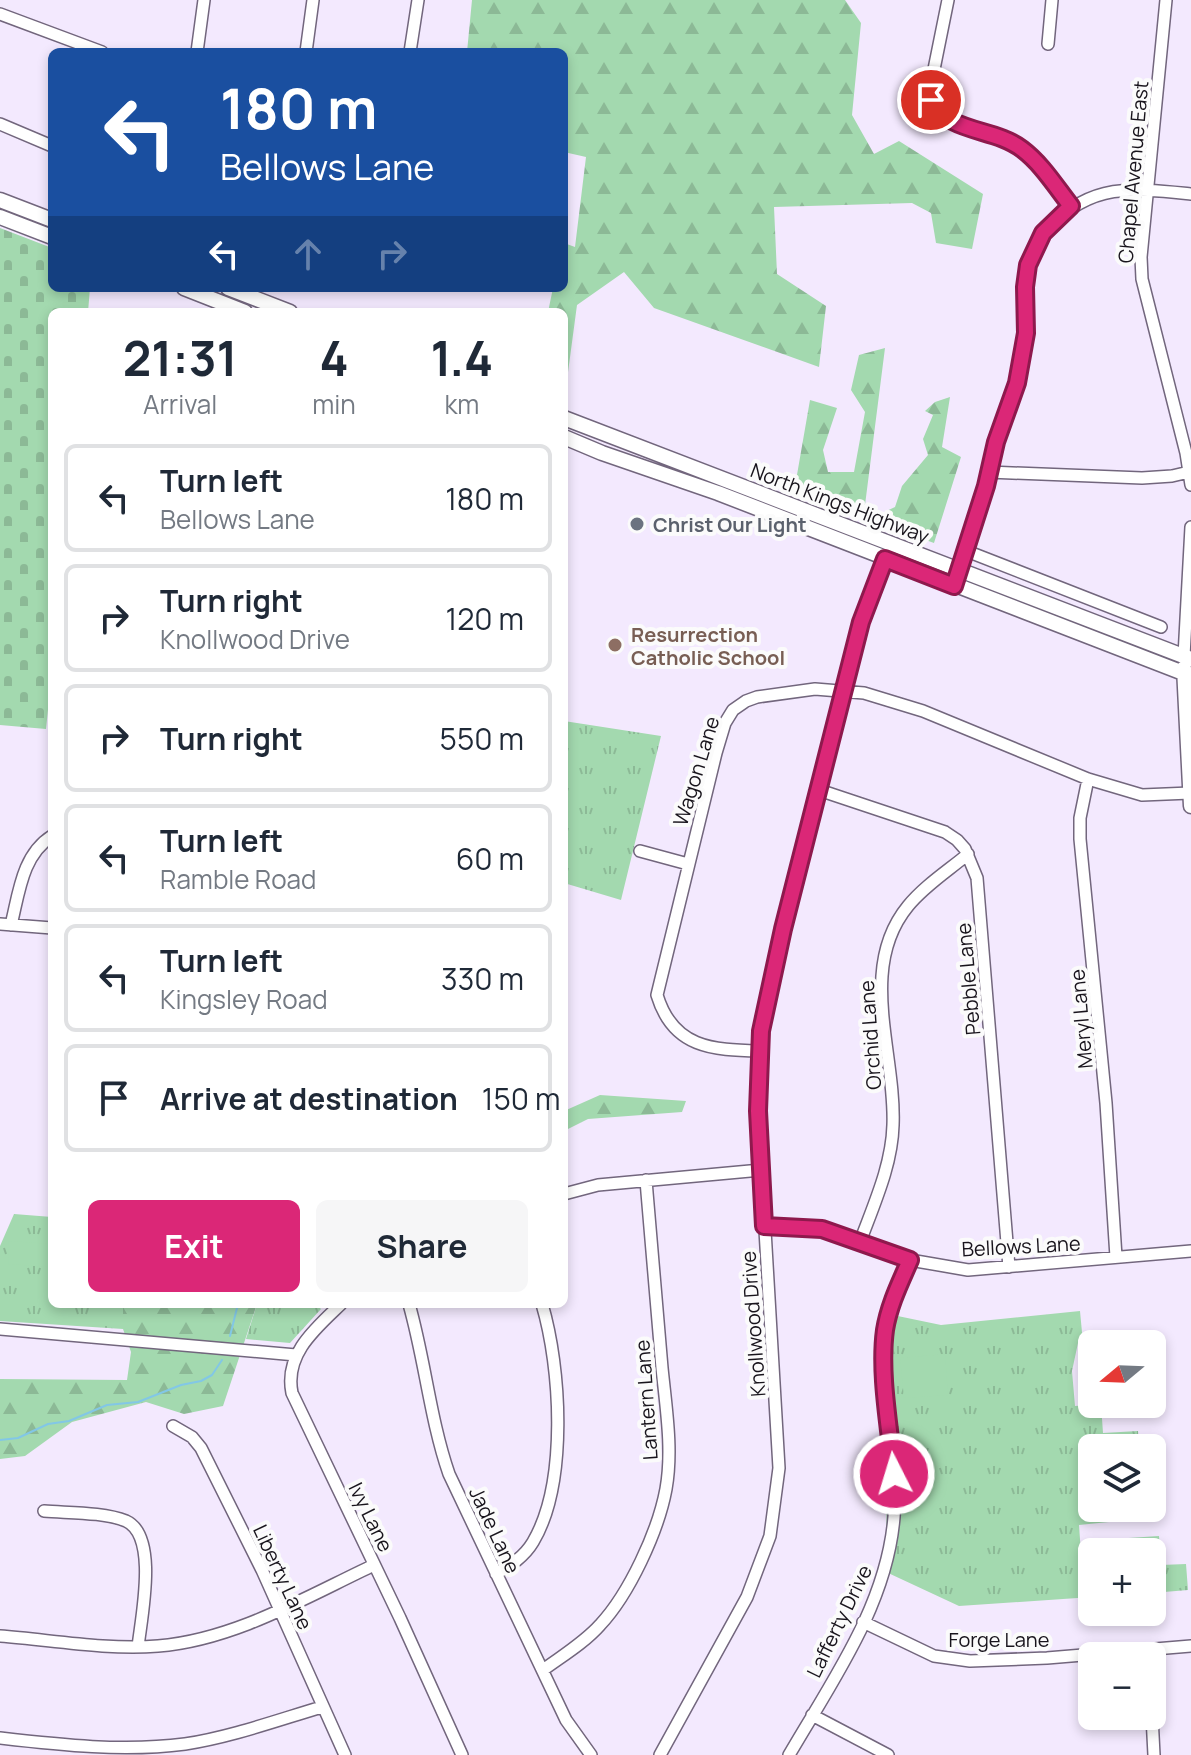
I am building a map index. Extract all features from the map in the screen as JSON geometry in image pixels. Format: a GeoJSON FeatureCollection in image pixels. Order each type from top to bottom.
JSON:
{"type":"FeatureCollection","features":[{"type":"Feature","properties":{"kind":"main road"},"geometry":{"type":"LineString","coordinates":[[0,200],[48,218]]}},
{"type":"Feature","properties":{"kind":"main road"},"geometry":{"type":"LineString","coordinates":[[0,217],[48,235]]}},
{"type":"Feature","properties":{"kind":"main road"},"geometry":{"type":"LineString","coordinates":[[194,292],[235,308]]}},
{"type":"Feature","properties":{"kind":"main road"},"geometry":{"type":"LineString","coordinates":[[238,292],[280,308]]}},
{"type":"Feature","properties":{"kind":"main road","name":"North Kings Highway"},"geometry":{"type":"LineString","coordinates":[[568,420],[1187,657]]}},
{"type":"Feature","properties":{"kind":"main road","name":"North Kings Highway"},"geometry":{"type":"LineString","coordinates":[[568,439],[718,493],[1187,675]]}},
{"type":"Feature","properties":{"kind":"main road"},"geometry":{"type":"LineString","coordinates":[[1187,657],[1190,799]]}},
{"type":"Feature","properties":{"kind":"street"},"geometry":{"type":"LineString","coordinates":[[198,48],[204,0]]}},
{"type":"Feature","properties":{"kind":"street"},"geometry":{"type":"LineString","coordinates":[[307,48],[313,0]]}},
{"type":"Feature","properties":{"kind":"street"},"geometry":{"type":"LineString","coordinates":[[411,48],[418,0]]}},
{"type":"Feature","properties":{"kind":"street"},"geometry":{"type":"LineString","coordinates":[[948,0],[930,89],[937,111],[946,119],[1000,137],[1020,148],[1033,159],[1071,206]]}},
{"type":"Feature","properties":{"kind":"street"},"geometry":{"type":"LineString","coordinates":[[1048,44],[1052,0]]}},
{"type":"Feature","properties":{"kind":"street","name":"Chapel Avenue East"},"geometry":{"type":"LineString","coordinates":[[1166,0],[1141,257],[1142,279],[1191,485]]}},
{"type":"Feature","properties":{"kind":"street"},"geometry":{"type":"LineString","coordinates":[[0,14],[91,48]]}},
{"type":"Feature","properties":{"kind":"street"},"geometry":{"type":"LineString","coordinates":[[0,124],[48,144]]}},
{"type":"Feature","properties":{"kind":"street"},"geometry":{"type":"LineString","coordinates":[[954,586],[996,442],[1017,383],[1022,359],[1028,265],[1043,233],[1071,206],[1098,194],[1148,189],[1191,194]]}},
{"type":"Feature","properties":{"kind":"street"},"geometry":{"type":"LineString","coordinates":[[989,472],[1142,478],[1189,472]]}},
{"type":"Feature","properties":{"kind":"street"},"geometry":{"type":"LineString","coordinates":[[1187,657],[1191,527]]}},
{"type":"Feature","properties":{"kind":"street","name":"Knollwood Drive"},"geometry":{"type":"LineString","coordinates":[[660,1755],[747,1597],[770,1536],[779,1468],[758,1111],[761,1031],[783,929],[861,622],[891,544]]}},
{"type":"Feature","properties":{"kind":"street"},"geometry":{"type":"LineString","coordinates":[[964,550],[1161,627]]}},
{"type":"Feature","properties":{"kind":"street"},"geometry":{"type":"LineString","coordinates":[[1146,621],[1162,648]]}},
{"type":"Feature","properties":{"kind":"street","name":"Wagon Lane"},"geometry":{"type":"LineString","coordinates":[[760,1051],[719,1050],[695,1044],[664,1017],[657,995],[716,753],[725,723],[733,710],[757,697],[815,689],[864,693],[923,711],[1088,779],[1142,795],[1190,799]]}},
{"type":"Feature","properties":{"kind":"street","name":"Meryl Lane"},"geometry":{"type":"LineString","coordinates":[[1088,779],[1080,818],[1080,839],[1105,1087],[1116,1257]]}},
{"type":"Feature","properties":{"kind":"street"},"geometry":{"type":"LineString","coordinates":[[819,790],[945,832],[957,840],[968,854]]}},
{"type":"Feature","properties":{"kind":"street"},"geometry":{"type":"LineString","coordinates":[[48,839],[34,850],[5,925],[48,928]]}},
{"type":"Feature","properties":{"kind":"street"},"geometry":{"type":"LineString","coordinates":[[640,851],[688,864]]}},
{"type":"Feature","properties":{"kind":"street","name":"Orchid Lane"},"geometry":{"type":"LineString","coordinates":[[860,1242],[885,1173],[893,1126],[891,1073],[881,989],[890,933],[910,903],[968,854]]}},
{"type":"Feature","properties":{"kind":"street","name":"Pebble Lane"},"geometry":{"type":"LineString","coordinates":[[968,854],[977,878],[983,938],[1009,1267]]}},
{"type":"Feature","properties":{"kind":"street"},"geometry":{"type":"LineString","coordinates":[[568,1193],[598,1185],[761,1170]]}},
{"type":"Feature","properties":{"kind":"street","name":"Lantern Lane"},"geometry":{"type":"LineString","coordinates":[[543,1670],[590,1635],[616,1604],[637,1568],[660,1514],[666,1488],[669,1462],[666,1408],[646,1180]]}},
{"type":"Feature","properties":{"kind":"street","name":"Bellows Lane"},"geometry":{"type":"LineString","coordinates":[[764,1226],[822,1229],[910,1260],[968,1270],[1191,1251]]}},
{"type":"Feature","properties":{"kind":"street","name":"Lafferty Drive"},"geometry":{"type":"LineString","coordinates":[[789,1755],[863,1622],[886,1570],[894,1516],[894,1474],[883,1358],[885,1333],[895,1293],[910,1260]]}},
{"type":"Feature","properties":{"kind":"street"},"geometry":{"type":"LineString","coordinates":[[0,1329],[296,1355],[315,1329],[337,1308]]}},
{"type":"Feature","properties":{"kind":"street","name":"Jade Lane"},"geometry":{"type":"LineString","coordinates":[[410,1308],[419,1338],[440,1450],[449,1474],[566,1720],[591,1755]]}},
{"type":"Feature","properties":{"kind":"street"},"geometry":{"type":"LineString","coordinates":[[496,1574],[523,1556],[534,1542],[547,1510],[558,1462],[550,1334],[543,1308]]}},
{"type":"Feature","properties":{"kind":"street","name":"Ivy Lane"},"geometry":{"type":"LineString","coordinates":[[296,1355],[290,1377],[295,1403],[462,1755]]}},
{"type":"Feature","properties":{"kind":"street","name":"Liberty Lane"},"geometry":{"type":"LineString","coordinates":[[173,1426],[192,1437],[201,1448],[280,1610],[345,1755]]}},
{"type":"Feature","properties":{"kind":"street"},"geometry":{"type":"LineString","coordinates":[[44,1511],[116,1518],[133,1526],[140,1535],[146,1564],[138,1647]]}},
{"type":"Feature","properties":{"kind":"street"},"geometry":{"type":"LineString","coordinates":[[0,1636],[138,1647],[193,1640],[280,1610],[374,1565]]}},
{"type":"Feature","properties":{"kind":"street","name":"Forge Lane"},"geometry":{"type":"LineString","coordinates":[[863,1622],[946,1659],[970,1661],[1078,1656]]}},
{"type":"Feature","properties":{"kind":"street","name":"Forge Lane"},"geometry":{"type":"LineString","coordinates":[[1166,1650],[1191,1646]]}},
{"type":"Feature","properties":{"kind":"street"},"geometry":{"type":"LineString","coordinates":[[0,1738],[122,1748],[164,1746],[208,1740],[322,1707]]}},
{"type":"Feature","properties":{"kind":"street"},"geometry":{"type":"LineString","coordinates":[[812,1715],[888,1755]]}},
{"type":"Feature","properties":{"kind":"street"},"geometry":{"type":"LineString","coordinates":[[1153,1730],[1154,1755]]}},
{"type":"Feature","properties":{"kind":"green space"},"geometry":{"type":"Polygon","coordinates":[[[472,0],[845,0],[861,23],[852,115],[874,154],[899,141],[983,194],[972,249],[936,243],[931,213],[912,203],[774,207],[777,274],[826,306],[819,367],[654,308],[624,272],[577,305],[568,372],[568,308],[549,308],[552,292],[568,292],[568,244],[575,247],[586,157],[568,153],[568,48],[467,48],[472,0]]]}},
{"type":"Feature","properties":{"kind":"green space"},"geometry":{"type":"Polygon","coordinates":[[[0,228],[48,246],[48,292],[90,292],[88,308],[48,308],[46,729],[0,725],[0,228]]]}},
{"type":"Feature","properties":{"kind":"green space"},"geometry":{"type":"Polygon","coordinates":[[[885,348],[865,505],[880,514],[895,507],[902,486],[928,455],[923,439],[933,415],[925,411],[935,402],[950,397],[942,447],[961,457],[934,543],[794,492],[810,400],[837,408],[823,450],[828,472],[854,472],[865,412],[851,390],[859,355],[885,348]]]}},
{"type":"Feature","properties":{"kind":"green space"},"geometry":{"type":"Polygon","coordinates":[[[568,722],[661,736],[621,900],[568,884],[568,722]]]}},
{"type":"Feature","properties":{"kind":"green space"},"geometry":{"type":"Polygon","coordinates":[[[600,1095],[686,1101],[682,1112],[588,1119],[568,1129],[568,1109],[600,1095]]]}},
{"type":"Feature","properties":{"kind":"green space"},"geometry":{"type":"Polygon","coordinates":[[[14,1214],[48,1217],[48,1308],[123,1308],[123,1329],[0,1321],[0,1246],[14,1214]]]}},
{"type":"Feature","properties":{"kind":"green space"},"geometry":{"type":"Polygon","coordinates":[[[9,1241],[48,1244],[48,1267],[8,1264],[9,1241]]]}},
{"type":"Feature","properties":{"kind":"green space"},"geometry":{"type":"Polygon","coordinates":[[[123,1308],[256,1308],[223,1406],[184,1414],[146,1402],[72,1422],[25,1456],[0,1459],[0,1379],[127,1380],[131,1352],[123,1329],[123,1308]]]}},
{"type":"Feature","properties":{"kind":"green space"},"geometry":{"type":"Polygon","coordinates":[[[256,1308],[321,1309],[290,1343],[246,1339],[256,1308]]]}},
{"type":"Feature","properties":{"kind":"green space"},"geometry":{"type":"Polygon","coordinates":[[[1080,1311],[1082,1330],[1078,1330],[1072,1371],[1078,1418],[1102,1418],[1103,1433],[1138,1431],[1138,1434],[1078,1434],[1078,1522],[1109,1522],[1079,1525],[1078,1598],[959,1606],[886,1572],[888,1314],[941,1325],[1080,1311]]]}},
{"type":"Feature","properties":{"kind":"green space"},"geometry":{"type":"Polygon","coordinates":[[[945,1354],[948,1395],[904,1398],[900,1358],[945,1354]]]}},
{"type":"Feature","properties":{"kind":"green space"},"geometry":{"type":"Polygon","coordinates":[[[1186,1564],[1188,1590],[1166,1592],[1166,1565],[1186,1564]]]}},
{"type":"Feature","properties":{"kind":"waterway"},"geometry":{"type":"LineString","coordinates":[[230,1336],[237,1308]]}},
{"type":"Feature","properties":{"kind":"waterway"},"geometry":{"type":"LineString","coordinates":[[0,1440],[18,1438],[48,1424],[69,1421],[107,1405],[138,1402],[181,1385],[201,1381],[212,1375],[222,1360]]}},
{"type":"Feature","properties":{"kind":"place","name":"Christ Our Light"},"geometry":{"type":"Point","coordinates":[637,524]}},
{"type":"Feature","properties":{"kind":"place","name":"Resurrection Catholic School"},"geometry":{"type":"Point","coordinates":[615,645]}},
{"type":"Feature","properties":{"kind":"route"},"geometry":{"type":"LineString","coordinates":[[894,1474],[883,1358],[888,1316],[910,1260],[822,1229],[764,1226],[758,1081],[761,1031],[783,929],[861,622],[885,559],[954,586],[986,486],[996,442],[1017,383],[1026,333],[1028,265],[1043,233],[1071,206],[1033,159],[1020,148],[1000,137],[946,119],[931,100]]}}]}
